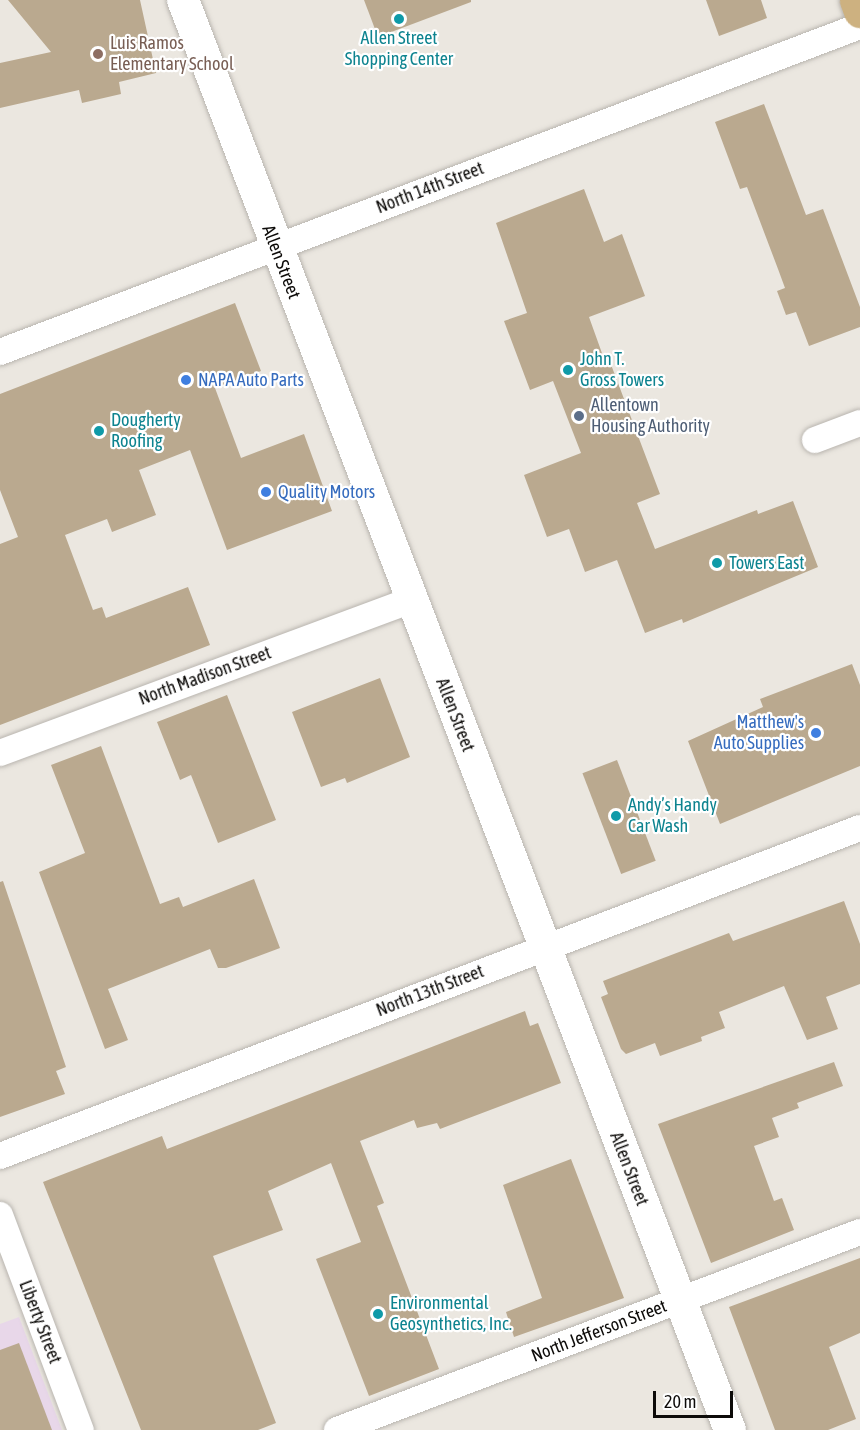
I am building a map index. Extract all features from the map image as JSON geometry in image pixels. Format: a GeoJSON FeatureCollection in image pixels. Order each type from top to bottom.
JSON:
{"type":"FeatureCollection","features":[{"type":"Feature","properties":{"kind":"main road"},"geometry":{"type":"LineString","coordinates":[[856,0],[860,11]]}},
{"type":"Feature","properties":{"kind":"street","name":"Allen Street"},"geometry":{"type":"LineString","coordinates":[[183,0],[275,246],[730,1430]]}},
{"type":"Feature","properties":{"kind":"street","name":"North 14th Street"},"geometry":{"type":"LineString","coordinates":[[0,352],[860,26]]}},
{"type":"Feature","properties":{"kind":"street"},"geometry":{"type":"LineString","coordinates":[[815,440],[860,423]]}},
{"type":"Feature","properties":{"kind":"street","name":"North Madison Street"},"geometry":{"type":"LineString","coordinates":[[0,753],[411,600]]}},
{"type":"Feature","properties":{"kind":"street","name":"North 13th Street"},"geometry":{"type":"LineString","coordinates":[[0,1156],[860,828]]}},
{"type":"Feature","properties":{"kind":"street","name":"Liberty Street"},"geometry":{"type":"LineString","coordinates":[[0,1215],[81,1430]]}},
{"type":"Feature","properties":{"kind":"street","name":"North Jefferson Street"},"geometry":{"type":"LineString","coordinates":[[337,1430],[860,1232]]}},
{"type":"Feature","properties":{"kind":"shaded area"},"geometry":{"type":"Polygon","coordinates":[[[19,1317],[62,1430],[0,1430],[0,1324],[19,1317]]]}},
{"type":"Feature","properties":{"kind":"building","name":"Luis Ramos Elementary School"},"geometry":{"type":"Polygon","coordinates":[[[8,0],[140,0],[156,73],[119,82],[121,94],[82,103],[79,90],[0,108],[0,63],[51,52],[8,0]]]}},
{"type":"Feature","properties":{"kind":"building","name":"Allen Street Shopping Center"},"geometry":{"type":"Polygon","coordinates":[[[364,0],[471,0],[471,2],[378,37],[364,0]]]}},
{"type":"Feature","properties":{"kind":"building"},"geometry":{"type":"Polygon","coordinates":[[[706,0],[761,0],[767,18],[719,36],[706,0]]]}},
{"type":"Feature","properties":{"kind":"building"},"geometry":{"type":"Polygon","coordinates":[[[764,104],[806,215],[823,209],[860,307],[860,327],[809,346],[796,312],[786,315],[777,291],[785,288],[747,187],[740,189],[715,122],[764,104]]]}},
{"type":"Feature","properties":{"kind":"building","name":"John T. Gross Towers"},"geometry":{"type":"Polygon","coordinates":[[[584,189],[604,242],[622,234],[645,296],[589,317],[603,356],[607,354],[660,494],[637,503],[655,549],[757,510],[758,514],[793,501],[818,567],[683,623],[682,619],[645,633],[617,560],[585,572],[569,529],[547,537],[524,475],[581,453],[553,381],[530,390],[504,321],[527,313],[496,223],[584,189]]]}},
{"type":"Feature","properties":{"kind":"building"},"geometry":{"type":"Polygon","coordinates":[[[235,303],[261,371],[215,388],[241,458],[304,434],[332,511],[227,550],[190,450],[139,470],[156,515],[112,532],[107,519],[65,535],[93,610],[102,607],[106,618],[188,587],[210,645],[0,725],[0,544],[18,537],[0,490],[0,394],[235,303]]]}},
{"type":"Feature","properties":{"kind":"building"},"geometry":{"type":"Polygon","coordinates":[[[852,664],[860,685],[860,766],[720,824],[688,741],[763,707],[760,699],[852,664]]]}},
{"type":"Feature","properties":{"kind":"building"},"geometry":{"type":"Polygon","coordinates":[[[380,678],[410,757],[347,783],[345,778],[321,787],[292,712],[380,678]]]}},
{"type":"Feature","properties":{"kind":"building"},"geometry":{"type":"Polygon","coordinates":[[[227,695],[276,820],[218,843],[191,775],[180,780],[157,722],[227,695]]]}},
{"type":"Feature","properties":{"kind":"building"},"geometry":{"type":"Polygon","coordinates":[[[101,746],[160,904],[179,897],[183,907],[254,879],[280,948],[226,968],[218,968],[210,949],[108,989],[128,1040],[105,1049],[39,872],[85,853],[51,765],[101,746]]]}},
{"type":"Feature","properties":{"kind":"building","name":"Andy’s Handy Car Wash"},"geometry":{"type":"Polygon","coordinates":[[[617,760],[656,861],[621,874],[582,773],[617,760]]]}},
{"type":"Feature","properties":{"kind":"building"},"geometry":{"type":"Polygon","coordinates":[[[3,881],[66,1067],[56,1071],[65,1094],[0,1117],[0,882],[3,881]]]}},
{"type":"Feature","properties":{"kind":"building"},"geometry":{"type":"Polygon","coordinates":[[[844,901],[860,944],[860,984],[826,997],[838,1029],[807,1040],[784,986],[719,1012],[725,1028],[701,1037],[702,1041],[660,1056],[655,1043],[626,1054],[621,1049],[601,997],[608,994],[603,981],[729,933],[733,941],[844,901]]]}},
{"type":"Feature","properties":{"kind":"building"},"geometry":{"type":"Polygon","coordinates":[[[525,1011],[530,1026],[538,1023],[561,1083],[440,1129],[437,1123],[417,1128],[414,1120],[360,1141],[384,1203],[377,1206],[439,1369],[369,1396],[316,1259],[361,1242],[331,1163],[268,1191],[283,1230],[213,1256],[276,1423],[258,1430],[141,1430],[43,1182],[162,1136],[167,1149],[525,1011]]]}},
{"type":"Feature","properties":{"kind":"building"},"geometry":{"type":"Polygon","coordinates":[[[834,1062],[843,1086],[797,1103],[799,1108],[772,1118],[779,1137],[754,1146],[774,1201],[782,1198],[794,1230],[711,1263],[658,1124],[834,1062]]]}},
{"type":"Feature","properties":{"kind":"building"},"geometry":{"type":"Polygon","coordinates":[[[571,1159],[624,1298],[514,1337],[506,1312],[542,1298],[503,1185],[571,1159]]]}},
{"type":"Feature","properties":{"kind":"building"},"geometry":{"type":"Polygon","coordinates":[[[860,1258],[860,1333],[829,1347],[856,1419],[828,1430],[775,1430],[729,1307],[860,1258]]]}},
{"type":"Feature","properties":{"kind":"building"},"geometry":{"type":"Polygon","coordinates":[[[19,1343],[52,1430],[0,1430],[0,1350],[19,1343]]]}},
{"type":"Feature","properties":{"kind":"place","name":"Allen Street Shopping Center"},"geometry":{"type":"Point","coordinates":[399,19]}},
{"type":"Feature","properties":{"kind":"place","name":"Luis Ramos Elementary School"},"geometry":{"type":"Point","coordinates":[98,54]}},
{"type":"Feature","properties":{"kind":"place","name":"John T. Gross Towers"},"geometry":{"type":"Point","coordinates":[568,370]}},
{"type":"Feature","properties":{"kind":"place","name":"NAPA Auto Parts"},"geometry":{"type":"Point","coordinates":[186,380]}},
{"type":"Feature","properties":{"kind":"place","name":"Allentown Housing Authority"},"geometry":{"type":"Point","coordinates":[579,416]}},
{"type":"Feature","properties":{"kind":"place","name":"Dougherty Roofing"},"geometry":{"type":"Point","coordinates":[99,431]}},
{"type":"Feature","properties":{"kind":"place","name":"Quality Motors"},"geometry":{"type":"Point","coordinates":[266,492]}},
{"type":"Feature","properties":{"kind":"place","name":"Towers East"},"geometry":{"type":"Point","coordinates":[717,563]}},
{"type":"Feature","properties":{"kind":"place","name":"Matthew's Auto Supplies"},"geometry":{"type":"Point","coordinates":[816,733]}},
{"type":"Feature","properties":{"kind":"place","name":"Andy’s Handy Car Wash"},"geometry":{"type":"Point","coordinates":[616,816]}},
{"type":"Feature","properties":{"kind":"place","name":"Environmental Geosynthetics, Inc."},"geometry":{"type":"Point","coordinates":[378,1314]}}]}
